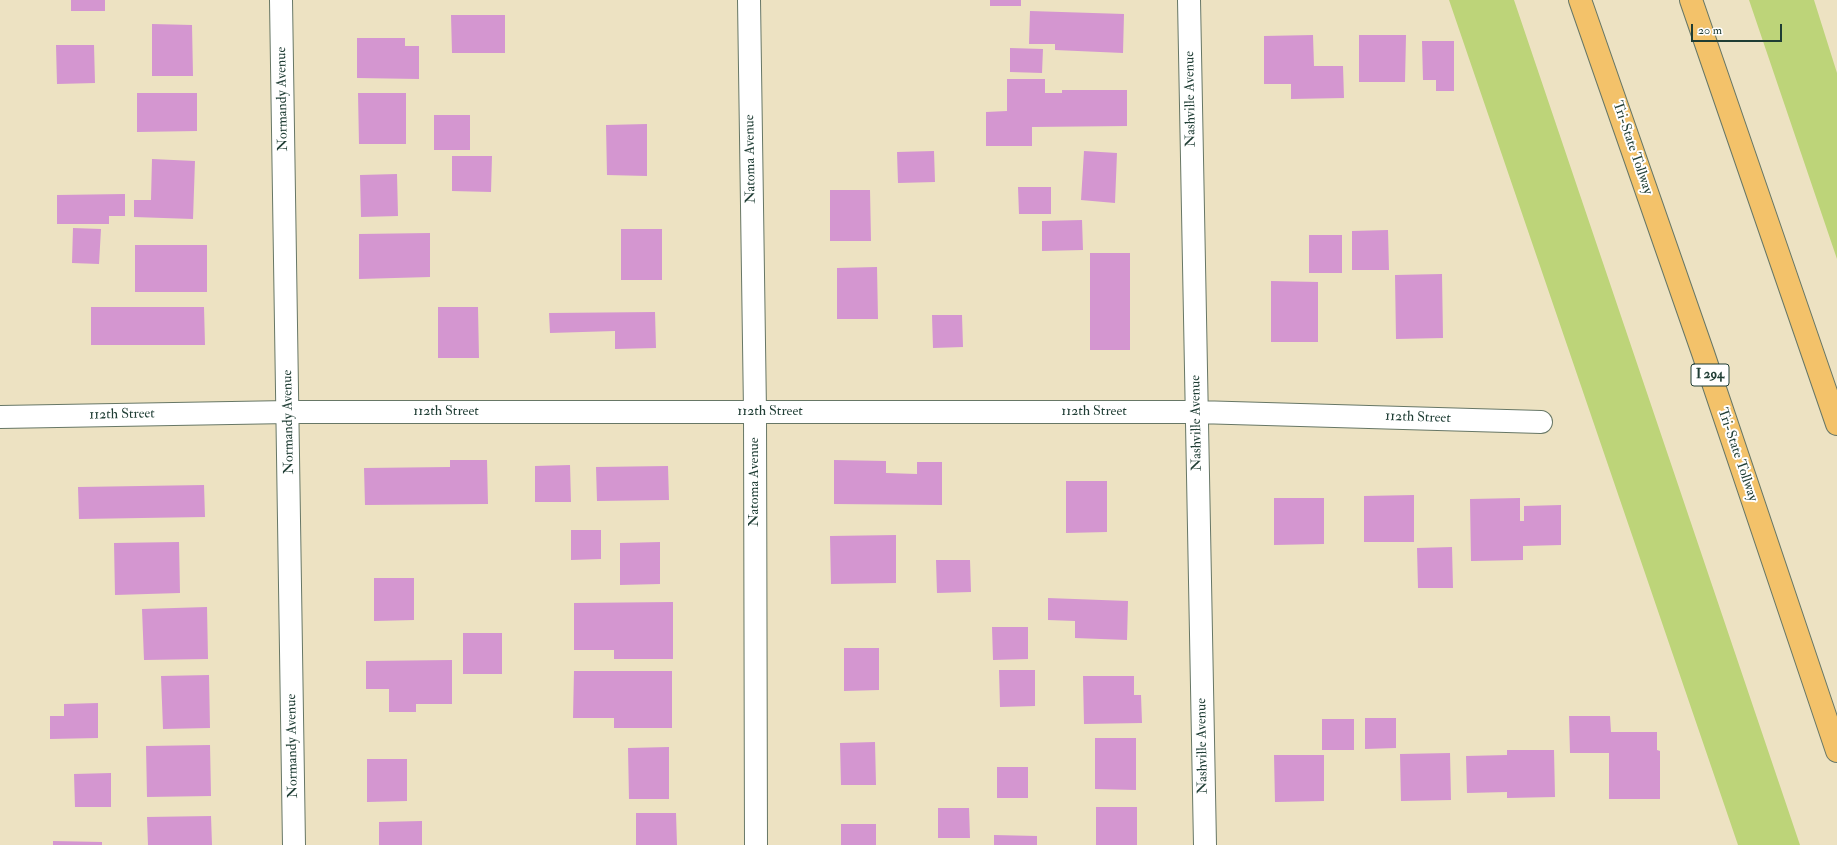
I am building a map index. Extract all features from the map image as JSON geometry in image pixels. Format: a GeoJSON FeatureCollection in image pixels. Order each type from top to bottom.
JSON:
{"type":"FeatureCollection","features":[{"type":"Feature","properties":{"kind":"highway","name":"Tri-State Tollway"},"geometry":{"type":"LineString","coordinates":[[1580,0],[1706,361],[1837,752]]}},
{"type":"Feature","properties":{"kind":"highway"},"geometry":{"type":"LineString","coordinates":[[1691,0],[1837,424]]}},
{"type":"Feature","properties":{"kind":"street","name":"Normandy Avenue"},"geometry":{"type":"LineString","coordinates":[[281,0],[289,412],[294,845]]}},
{"type":"Feature","properties":{"kind":"street","name":"Natoma Avenue"},"geometry":{"type":"LineString","coordinates":[[749,0],[755,412],[756,845]]}},
{"type":"Feature","properties":{"kind":"street","name":"Nashville Avenue"},"geometry":{"type":"LineString","coordinates":[[1189,0],[1205,845]]}},
{"type":"Feature","properties":{"kind":"street","name":"112th Street"},"geometry":{"type":"LineString","coordinates":[[0,417],[289,412],[1197,412],[1541,422]]}},
{"type":"Feature","properties":{"kind":"green space"},"geometry":{"type":"Polygon","coordinates":[[[1449,0],[1514,0],[1800,845],[1738,845],[1449,0]]]}},
{"type":"Feature","properties":{"kind":"green space"},"geometry":{"type":"Polygon","coordinates":[[[1749,0],[1814,0],[1837,73],[1837,259],[1749,0]]]}},
{"type":"Feature","properties":{"kind":"building"},"geometry":{"type":"Polygon","coordinates":[[[71,0],[105,0],[105,11],[71,11],[71,0]]]}},
{"type":"Feature","properties":{"kind":"building"},"geometry":{"type":"Polygon","coordinates":[[[990,0],[1021,0],[1021,6],[990,6],[990,0]]]}},
{"type":"Feature","properties":{"kind":"building"},"geometry":{"type":"Polygon","coordinates":[[[1030,11],[1124,14],[1123,53],[1055,50],[1055,44],[1029,44],[1030,11]]]}},
{"type":"Feature","properties":{"kind":"building"},"geometry":{"type":"Polygon","coordinates":[[[451,15],[505,15],[505,53],[452,53],[451,15]]]}},
{"type":"Feature","properties":{"kind":"building"},"geometry":{"type":"Polygon","coordinates":[[[152,24],[192,25],[193,76],[152,76],[152,24]]]}},
{"type":"Feature","properties":{"kind":"building"},"geometry":{"type":"Polygon","coordinates":[[[1313,35],[1314,66],[1343,66],[1344,98],[1291,99],[1291,84],[1264,84],[1264,36],[1313,35]]]}},
{"type":"Feature","properties":{"kind":"building"},"geometry":{"type":"Polygon","coordinates":[[[1359,35],[1406,35],[1405,82],[1359,82],[1359,35]]]}},
{"type":"Feature","properties":{"kind":"building"},"geometry":{"type":"Polygon","coordinates":[[[357,38],[405,38],[405,46],[419,46],[419,79],[357,78],[357,38]]]}},
{"type":"Feature","properties":{"kind":"building"},"geometry":{"type":"Polygon","coordinates":[[[1422,41],[1454,41],[1454,91],[1436,91],[1436,80],[1423,80],[1422,41]]]}},
{"type":"Feature","properties":{"kind":"building"},"geometry":{"type":"Polygon","coordinates":[[[56,45],[94,45],[95,83],[57,84],[56,45]]]}},
{"type":"Feature","properties":{"kind":"building"},"geometry":{"type":"Polygon","coordinates":[[[1010,48],[1043,49],[1042,73],[1010,72],[1010,48]]]}},
{"type":"Feature","properties":{"kind":"building"},"geometry":{"type":"Polygon","coordinates":[[[1007,79],[1045,79],[1045,93],[1062,93],[1062,90],[1127,90],[1127,126],[1032,127],[1032,146],[986,146],[986,112],[1007,111],[1007,79]]]}},
{"type":"Feature","properties":{"kind":"building"},"geometry":{"type":"Polygon","coordinates":[[[137,93],[197,93],[197,131],[137,132],[137,93]]]}},
{"type":"Feature","properties":{"kind":"building"},"geometry":{"type":"Polygon","coordinates":[[[358,93],[406,93],[406,144],[359,144],[358,93]]]}},
{"type":"Feature","properties":{"kind":"building"},"geometry":{"type":"Polygon","coordinates":[[[434,115],[470,115],[470,150],[434,150],[434,115]]]}},
{"type":"Feature","properties":{"kind":"building"},"geometry":{"type":"Polygon","coordinates":[[[647,124],[647,176],[607,175],[606,125],[647,124]]]}},
{"type":"Feature","properties":{"kind":"building"},"geometry":{"type":"Polygon","coordinates":[[[934,151],[935,182],[898,183],[897,152],[934,151]]]}},
{"type":"Feature","properties":{"kind":"building"},"geometry":{"type":"Polygon","coordinates":[[[1084,151],[1117,153],[1115,203],[1081,200],[1084,151]]]}},
{"type":"Feature","properties":{"kind":"building"},"geometry":{"type":"Polygon","coordinates":[[[452,156],[492,156],[491,192],[452,191],[452,156]]]}},
{"type":"Feature","properties":{"kind":"building"},"geometry":{"type":"Polygon","coordinates":[[[152,159],[195,161],[193,219],[134,217],[134,200],[151,200],[152,159]]]}},
{"type":"Feature","properties":{"kind":"building"},"geometry":{"type":"Polygon","coordinates":[[[397,174],[398,216],[361,217],[360,175],[397,174]]]}},
{"type":"Feature","properties":{"kind":"building"},"geometry":{"type":"Polygon","coordinates":[[[1018,187],[1051,187],[1051,214],[1019,214],[1018,187]]]}},
{"type":"Feature","properties":{"kind":"building"},"geometry":{"type":"Polygon","coordinates":[[[830,190],[870,190],[871,241],[830,241],[830,190]]]}},
{"type":"Feature","properties":{"kind":"building"},"geometry":{"type":"Polygon","coordinates":[[[125,194],[125,216],[109,216],[109,224],[57,224],[57,195],[125,194]]]}},
{"type":"Feature","properties":{"kind":"building"},"geometry":{"type":"Polygon","coordinates":[[[1082,220],[1083,250],[1042,251],[1042,221],[1082,220]]]}},
{"type":"Feature","properties":{"kind":"building"},"geometry":{"type":"Polygon","coordinates":[[[73,228],[101,229],[99,264],[72,263],[73,228]]]}},
{"type":"Feature","properties":{"kind":"building"},"geometry":{"type":"Polygon","coordinates":[[[621,229],[662,229],[662,280],[621,280],[621,229]]]}},
{"type":"Feature","properties":{"kind":"building"},"geometry":{"type":"Polygon","coordinates":[[[1388,230],[1389,270],[1352,270],[1352,231],[1388,230]]]}},
{"type":"Feature","properties":{"kind":"building"},"geometry":{"type":"Polygon","coordinates":[[[430,233],[430,277],[359,279],[359,234],[430,233]]]}},
{"type":"Feature","properties":{"kind":"building"},"geometry":{"type":"Polygon","coordinates":[[[1309,235],[1342,235],[1342,273],[1309,273],[1309,235]]]}},
{"type":"Feature","properties":{"kind":"building"},"geometry":{"type":"Polygon","coordinates":[[[135,245],[207,245],[207,292],[135,292],[135,245]]]}},
{"type":"Feature","properties":{"kind":"building"},"geometry":{"type":"Polygon","coordinates":[[[1090,253],[1130,253],[1130,350],[1090,350],[1090,253]]]}},
{"type":"Feature","properties":{"kind":"building"},"geometry":{"type":"Polygon","coordinates":[[[877,267],[878,319],[837,319],[837,268],[877,267]]]}},
{"type":"Feature","properties":{"kind":"building"},"geometry":{"type":"Polygon","coordinates":[[[1442,274],[1443,338],[1396,339],[1395,275],[1442,274]]]}},
{"type":"Feature","properties":{"kind":"building"},"geometry":{"type":"Polygon","coordinates":[[[1271,281],[1318,282],[1318,342],[1271,342],[1271,281]]]}},
{"type":"Feature","properties":{"kind":"building"},"geometry":{"type":"Polygon","coordinates":[[[91,307],[204,307],[205,345],[91,345],[91,307]]]}},
{"type":"Feature","properties":{"kind":"building"},"geometry":{"type":"Polygon","coordinates":[[[438,307],[478,307],[479,358],[438,358],[438,307]]]}},
{"type":"Feature","properties":{"kind":"building"},"geometry":{"type":"Polygon","coordinates":[[[655,312],[656,348],[615,349],[615,331],[550,333],[549,313],[655,312]]]}},
{"type":"Feature","properties":{"kind":"building"},"geometry":{"type":"Polygon","coordinates":[[[932,315],[962,315],[963,347],[933,348],[932,315]]]}},
{"type":"Feature","properties":{"kind":"building"},"geometry":{"type":"Polygon","coordinates":[[[450,460],[487,460],[488,504],[365,505],[364,468],[450,467],[450,460]]]}},
{"type":"Feature","properties":{"kind":"building"},"geometry":{"type":"Polygon","coordinates":[[[834,460],[886,461],[886,473],[917,474],[917,462],[942,462],[942,505],[834,504],[834,460]]]}},
{"type":"Feature","properties":{"kind":"building"},"geometry":{"type":"Polygon","coordinates":[[[570,465],[571,502],[535,502],[535,466],[570,465]]]}},
{"type":"Feature","properties":{"kind":"building"},"geometry":{"type":"Polygon","coordinates":[[[668,466],[669,500],[597,501],[596,467],[668,466]]]}},
{"type":"Feature","properties":{"kind":"building"},"geometry":{"type":"Polygon","coordinates":[[[1066,481],[1107,481],[1107,532],[1066,533],[1066,481]]]}},
{"type":"Feature","properties":{"kind":"building"},"geometry":{"type":"Polygon","coordinates":[[[204,485],[205,517],[79,519],[78,487],[204,485]]]}},
{"type":"Feature","properties":{"kind":"building"},"geometry":{"type":"Polygon","coordinates":[[[1414,495],[1414,542],[1364,542],[1364,496],[1414,495]]]}},
{"type":"Feature","properties":{"kind":"building"},"geometry":{"type":"Polygon","coordinates":[[[1274,498],[1324,498],[1324,544],[1274,545],[1274,498]]]}},
{"type":"Feature","properties":{"kind":"building"},"geometry":{"type":"Polygon","coordinates":[[[1520,498],[1520,521],[1524,521],[1524,506],[1561,505],[1561,545],[1523,546],[1523,560],[1471,561],[1470,499],[1520,498]]]}},
{"type":"Feature","properties":{"kind":"building"},"geometry":{"type":"Polygon","coordinates":[[[571,530],[601,530],[601,559],[571,560],[571,530]]]}},
{"type":"Feature","properties":{"kind":"building"},"geometry":{"type":"Polygon","coordinates":[[[896,535],[896,583],[831,584],[830,536],[896,535]]]}},
{"type":"Feature","properties":{"kind":"building"},"geometry":{"type":"Polygon","coordinates":[[[179,542],[180,593],[115,595],[114,543],[179,542]]]}},
{"type":"Feature","properties":{"kind":"building"},"geometry":{"type":"Polygon","coordinates":[[[660,542],[660,584],[620,585],[620,543],[660,542]]]}},
{"type":"Feature","properties":{"kind":"building"},"geometry":{"type":"Polygon","coordinates":[[[1452,547],[1453,588],[1418,588],[1417,548],[1452,547]]]}},
{"type":"Feature","properties":{"kind":"building"},"geometry":{"type":"Polygon","coordinates":[[[936,560],[970,560],[971,592],[937,593],[936,560]]]}},
{"type":"Feature","properties":{"kind":"building"},"geometry":{"type":"Polygon","coordinates":[[[374,578],[414,578],[414,620],[374,621],[374,578]]]}},
{"type":"Feature","properties":{"kind":"building"},"geometry":{"type":"Polygon","coordinates":[[[1048,598],[1128,601],[1127,640],[1075,638],[1075,621],[1048,620],[1048,598]]]}},
{"type":"Feature","properties":{"kind":"building"},"geometry":{"type":"Polygon","coordinates":[[[673,602],[673,659],[614,659],[614,650],[574,650],[574,603],[673,602]]]}},
{"type":"Feature","properties":{"kind":"building"},"geometry":{"type":"Polygon","coordinates":[[[207,607],[208,659],[144,660],[142,609],[207,607]]]}},
{"type":"Feature","properties":{"kind":"building"},"geometry":{"type":"Polygon","coordinates":[[[992,627],[1028,627],[1028,659],[993,660],[992,627]]]}},
{"type":"Feature","properties":{"kind":"building"},"geometry":{"type":"Polygon","coordinates":[[[463,633],[502,633],[502,674],[463,674],[463,633]]]}},
{"type":"Feature","properties":{"kind":"building"},"geometry":{"type":"Polygon","coordinates":[[[844,648],[879,648],[879,690],[844,691],[844,648]]]}},
{"type":"Feature","properties":{"kind":"building"},"geometry":{"type":"Polygon","coordinates":[[[452,660],[452,704],[416,704],[416,712],[389,712],[389,689],[366,689],[366,661],[452,660]]]}},
{"type":"Feature","properties":{"kind":"building"},"geometry":{"type":"Polygon","coordinates":[[[999,670],[1035,670],[1035,706],[1000,707],[999,670]]]}},
{"type":"Feature","properties":{"kind":"building"},"geometry":{"type":"Polygon","coordinates":[[[574,671],[672,671],[672,728],[614,728],[614,718],[573,718],[574,671]]]}},
{"type":"Feature","properties":{"kind":"building"},"geometry":{"type":"Polygon","coordinates":[[[209,675],[210,728],[163,729],[161,676],[209,675]]]}},
{"type":"Feature","properties":{"kind":"building"},"geometry":{"type":"Polygon","coordinates":[[[1083,676],[1134,676],[1134,695],[1141,695],[1142,723],[1084,724],[1083,676]]]}},
{"type":"Feature","properties":{"kind":"building"},"geometry":{"type":"Polygon","coordinates":[[[98,703],[98,738],[50,739],[50,716],[64,716],[64,704],[98,703]]]}},
{"type":"Feature","properties":{"kind":"building"},"geometry":{"type":"Polygon","coordinates":[[[1569,716],[1610,716],[1611,732],[1657,732],[1657,750],[1660,751],[1660,799],[1609,799],[1609,753],[1570,753],[1569,716]]]}},
{"type":"Feature","properties":{"kind":"building"},"geometry":{"type":"Polygon","coordinates":[[[1365,718],[1396,718],[1396,748],[1365,749],[1365,718]]]}},
{"type":"Feature","properties":{"kind":"building"},"geometry":{"type":"Polygon","coordinates":[[[1322,719],[1354,719],[1354,750],[1322,750],[1322,719]]]}},
{"type":"Feature","properties":{"kind":"building"},"geometry":{"type":"Polygon","coordinates":[[[1095,738],[1136,738],[1136,790],[1095,789],[1095,738]]]}},
{"type":"Feature","properties":{"kind":"building"},"geometry":{"type":"Polygon","coordinates":[[[875,742],[876,785],[841,785],[840,743],[875,742]]]}},
{"type":"Feature","properties":{"kind":"building"},"geometry":{"type":"Polygon","coordinates":[[[210,745],[211,796],[147,797],[146,746],[210,745]]]}},
{"type":"Feature","properties":{"kind":"building"},"geometry":{"type":"Polygon","coordinates":[[[669,747],[669,799],[629,799],[628,748],[669,747]]]}},
{"type":"Feature","properties":{"kind":"building"},"geometry":{"type":"Polygon","coordinates":[[[1507,750],[1554,750],[1555,797],[1507,798],[1507,792],[1467,793],[1466,756],[1507,755],[1507,750]]]}},
{"type":"Feature","properties":{"kind":"building"},"geometry":{"type":"Polygon","coordinates":[[[1450,753],[1451,800],[1401,801],[1400,754],[1450,753]]]}},
{"type":"Feature","properties":{"kind":"building"},"geometry":{"type":"Polygon","coordinates":[[[1274,755],[1324,755],[1324,801],[1275,802],[1274,755]]]}},
{"type":"Feature","properties":{"kind":"building"},"geometry":{"type":"Polygon","coordinates":[[[367,759],[407,759],[407,801],[367,802],[367,759]]]}},
{"type":"Feature","properties":{"kind":"building"},"geometry":{"type":"Polygon","coordinates":[[[997,767],[1028,767],[1028,798],[997,798],[997,767]]]}},
{"type":"Feature","properties":{"kind":"building"},"geometry":{"type":"Polygon","coordinates":[[[111,773],[111,807],[75,807],[74,774],[111,773]]]}},
{"type":"Feature","properties":{"kind":"building"},"geometry":{"type":"Polygon","coordinates":[[[1096,807],[1137,807],[1137,845],[1096,845],[1096,807]]]}},
{"type":"Feature","properties":{"kind":"building"},"geometry":{"type":"Polygon","coordinates":[[[938,808],[969,808],[970,838],[938,838],[938,808]]]}},
{"type":"Feature","properties":{"kind":"building"},"geometry":{"type":"Polygon","coordinates":[[[636,813],[676,813],[677,845],[636,845],[636,813]]]}},
{"type":"Feature","properties":{"kind":"building"},"geometry":{"type":"Polygon","coordinates":[[[211,816],[212,845],[148,845],[147,817],[211,816]]]}},
{"type":"Feature","properties":{"kind":"building"},"geometry":{"type":"Polygon","coordinates":[[[422,821],[422,845],[379,845],[379,822],[422,821]]]}},
{"type":"Feature","properties":{"kind":"building"},"geometry":{"type":"Polygon","coordinates":[[[841,824],[876,824],[876,845],[841,845],[841,824]]]}},
{"type":"Feature","properties":{"kind":"building"},"geometry":{"type":"Polygon","coordinates":[[[994,835],[1037,836],[1037,845],[994,845],[994,835]]]}},
{"type":"Feature","properties":{"kind":"building"},"geometry":{"type":"Polygon","coordinates":[[[53,841],[102,842],[102,845],[53,845],[53,841]]]}}]}
